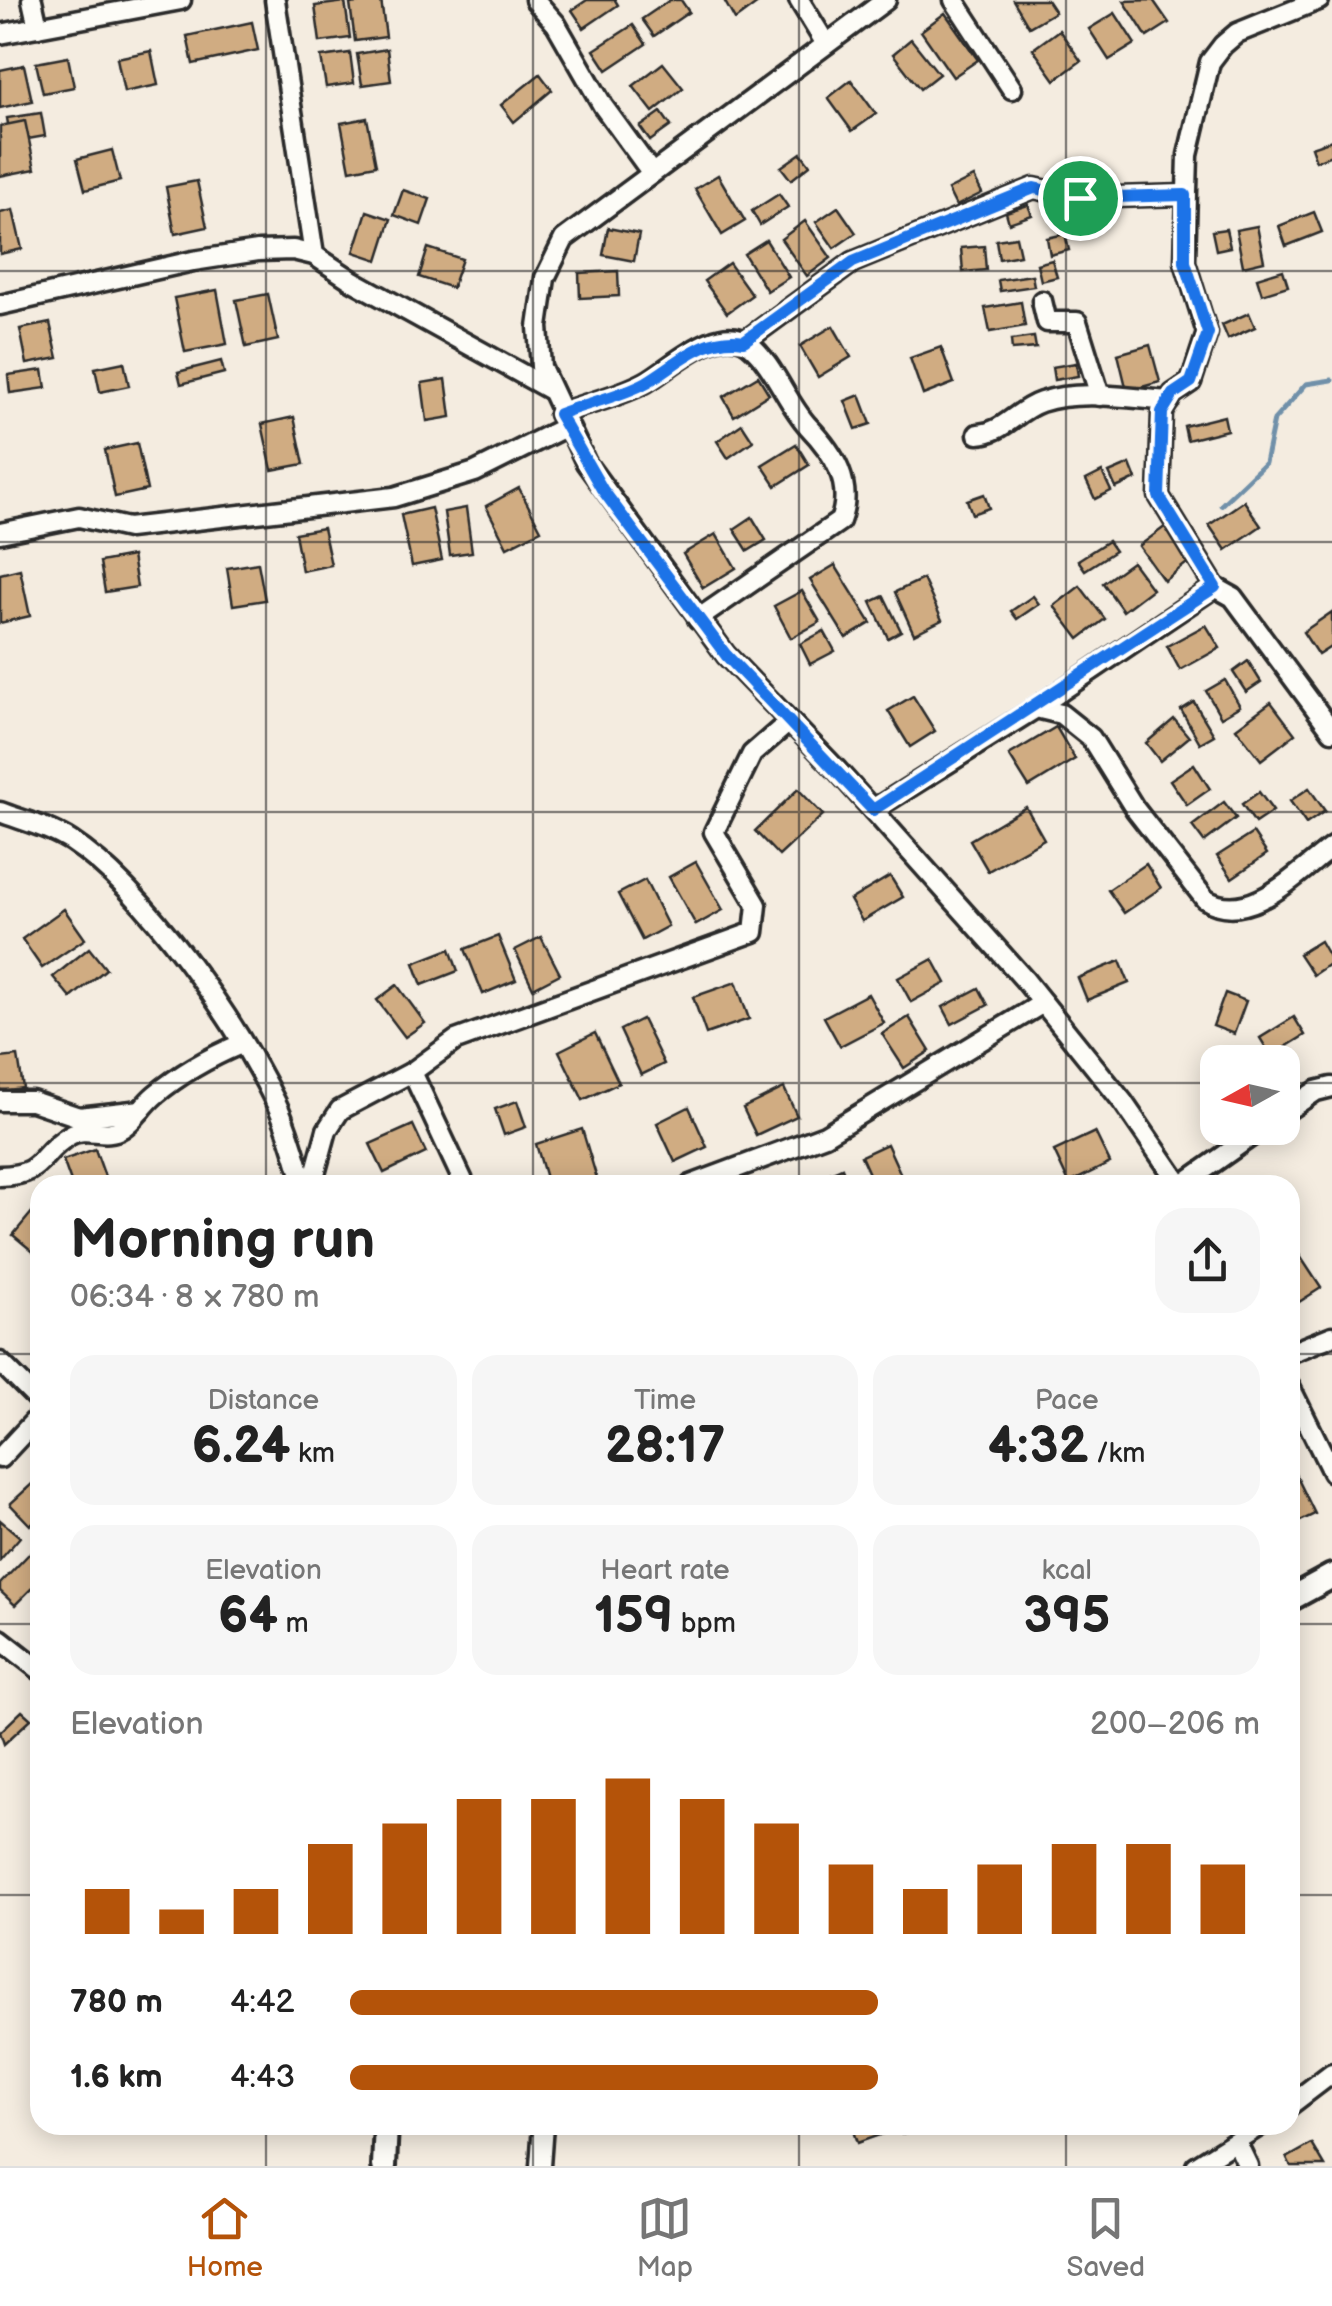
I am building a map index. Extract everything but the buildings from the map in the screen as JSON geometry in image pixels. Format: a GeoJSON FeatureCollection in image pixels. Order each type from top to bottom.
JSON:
{"type":"FeatureCollection","features":[{"type":"Feature","properties":{"kind":"street"},"geometry":{"type":"LineString","coordinates":[[32,0],[38,27]]}},
{"type":"Feature","properties":{"kind":"street"},"geometry":{"type":"LineString","coordinates":[[0,34],[181,0]]}},
{"type":"Feature","properties":{"kind":"street"},"geometry":{"type":"LineString","coordinates":[[275,0],[314,255]]}},
{"type":"Feature","properties":{"kind":"street"},"geometry":{"type":"LineString","coordinates":[[535,0],[556,24],[603,106],[651,172]]}},
{"type":"Feature","properties":{"kind":"street"},"geometry":{"type":"LineString","coordinates":[[799,0],[826,44]]}},
{"type":"Feature","properties":{"kind":"street"},"geometry":{"type":"LineString","coordinates":[[886,0],[564,239],[545,278],[538,328],[541,367],[562,420],[602,489],[698,619],[1043,1003],[1123,1102],[1174,1175]]}},
{"type":"Feature","properties":{"kind":"street"},"geometry":{"type":"LineString","coordinates":[[954,0],[1012,89]]}},
{"type":"Feature","properties":{"kind":"street"},"geometry":{"type":"LineString","coordinates":[[1319,0],[1238,34],[1210,62],[1188,155],[1185,195],[1185,262],[1208,333],[1191,382],[1162,412],[1159,496],[1215,587],[1233,597],[1332,731]]}},
{"type":"Feature","properties":{"kind":"street"},"geometry":{"type":"LineString","coordinates":[[0,533],[78,517],[128,528],[394,497],[475,472],[562,420],[645,383],[698,347],[725,339],[744,341],[853,262],[1034,188],[1080,198],[1185,195]]}},
{"type":"Feature","properties":{"kind":"street"},"geometry":{"type":"LineString","coordinates":[[0,306],[258,250],[314,255],[353,281],[549,388]]}},
{"type":"Feature","properties":{"kind":"street"},"geometry":{"type":"LineString","coordinates":[[1042,301],[1047,322],[1077,322],[1100,396]]}},
{"type":"Feature","properties":{"kind":"street"},"geometry":{"type":"LineString","coordinates":[[698,619],[816,541],[840,522],[846,503],[842,477],[824,443],[799,416],[744,341]]}},
{"type":"Feature","properties":{"kind":"street"},"geometry":{"type":"LineString","coordinates":[[978,434],[993,434],[1042,402],[1100,396],[1169,401]]}},
{"type":"Feature","properties":{"kind":"street"},"geometry":{"type":"LineString","coordinates":[[873,810],[1036,708],[1215,587]]}},
{"type":"Feature","properties":{"kind":"street"},"geometry":{"type":"LineString","coordinates":[[1036,708],[1061,714],[1091,738],[1135,809],[1205,899],[1215,905],[1241,907],[1259,900],[1332,847]]}},
{"type":"Feature","properties":{"kind":"street"},"geometry":{"type":"LineString","coordinates":[[315,1175],[328,1130],[340,1110],[352,1100],[412,1072],[456,1040],[503,1020],[651,973],[685,954],[754,932],[757,904],[714,832],[752,754],[790,722]]}},
{"type":"Feature","properties":{"kind":"street"},"geometry":{"type":"LineString","coordinates":[[2,815],[68,840],[112,874],[168,939],[241,1044],[278,1107],[301,1175]]}},
{"type":"Feature","properties":{"kind":"street"},"geometry":{"type":"LineString","coordinates":[[718,1175],[825,1135],[1043,1003]]}},
{"type":"Feature","properties":{"kind":"street"},"geometry":{"type":"LineString","coordinates":[[0,1176],[25,1175],[70,1134],[85,1130],[112,1133],[176,1078],[241,1044]]}},
{"type":"Feature","properties":{"kind":"street"},"geometry":{"type":"LineString","coordinates":[[412,1072],[460,1175]]}},
{"type":"Feature","properties":{"kind":"street"},"geometry":{"type":"LineString","coordinates":[[1300,1102],[1316,1091],[1332,1087]]}},
{"type":"Feature","properties":{"kind":"street"},"geometry":{"type":"LineString","coordinates":[[0,1101],[32,1101],[79,1117],[141,1110]]}},
{"type":"Feature","properties":{"kind":"street"},"geometry":{"type":"LineString","coordinates":[[1195,1175],[1239,1145]]}},
{"type":"Feature","properties":{"kind":"street"},"geometry":{"type":"LineString","coordinates":[[1300,1349],[1332,1336]]}},
{"type":"Feature","properties":{"kind":"street"},"geometry":{"type":"LineString","coordinates":[[0,1362],[30,1392]]}},
{"type":"Feature","properties":{"kind":"street"},"geometry":{"type":"LineString","coordinates":[[1300,1407],[1332,1472]]}},
{"type":"Feature","properties":{"kind":"street"},"geometry":{"type":"LineString","coordinates":[[0,1458],[30,1426]]}},
{"type":"Feature","properties":{"kind":"street"},"geometry":{"type":"LineString","coordinates":[[1300,1594],[1332,1576]]}},
{"type":"Feature","properties":{"kind":"street"},"geometry":{"type":"LineString","coordinates":[[0,1639],[30,1662]]}},
{"type":"Feature","properties":{"kind":"street"},"geometry":{"type":"LineString","coordinates":[[1300,2097],[1332,2073]]}},
{"type":"Feature","properties":{"kind":"street"},"geometry":{"type":"LineString","coordinates":[[384,2166],[386,2135]]}},
{"type":"Feature","properties":{"kind":"street"},"geometry":{"type":"LineString","coordinates":[[540,2166],[542,2135]]}},
{"type":"Feature","properties":{"kind":"street"},"geometry":{"type":"LineString","coordinates":[[1196,2166],[1245,2135]]}},
{"type":"Feature","properties":{"kind":"street"},"geometry":{"type":"LineString","coordinates":[[1236,2141],[1248,2166]]}},
{"type":"Feature","properties":{"kind":"waterway"},"geometry":{"type":"LineString","coordinates":[[1221,505],[1265,463],[1274,420],[1306,384],[1332,380]]}},
{"type":"Feature","properties":{"kind":"route"},"geometry":{"type":"LineString","coordinates":[[1034,188],[1080,198],[1103,194],[1185,195],[1185,262],[1208,333],[1191,382],[1173,394],[1162,412],[1159,496],[1215,587],[1036,708],[873,810],[726,655],[602,489],[559,414],[645,383],[698,347],[725,339],[744,341],[853,262],[968,212],[1034,188]]}}]}
